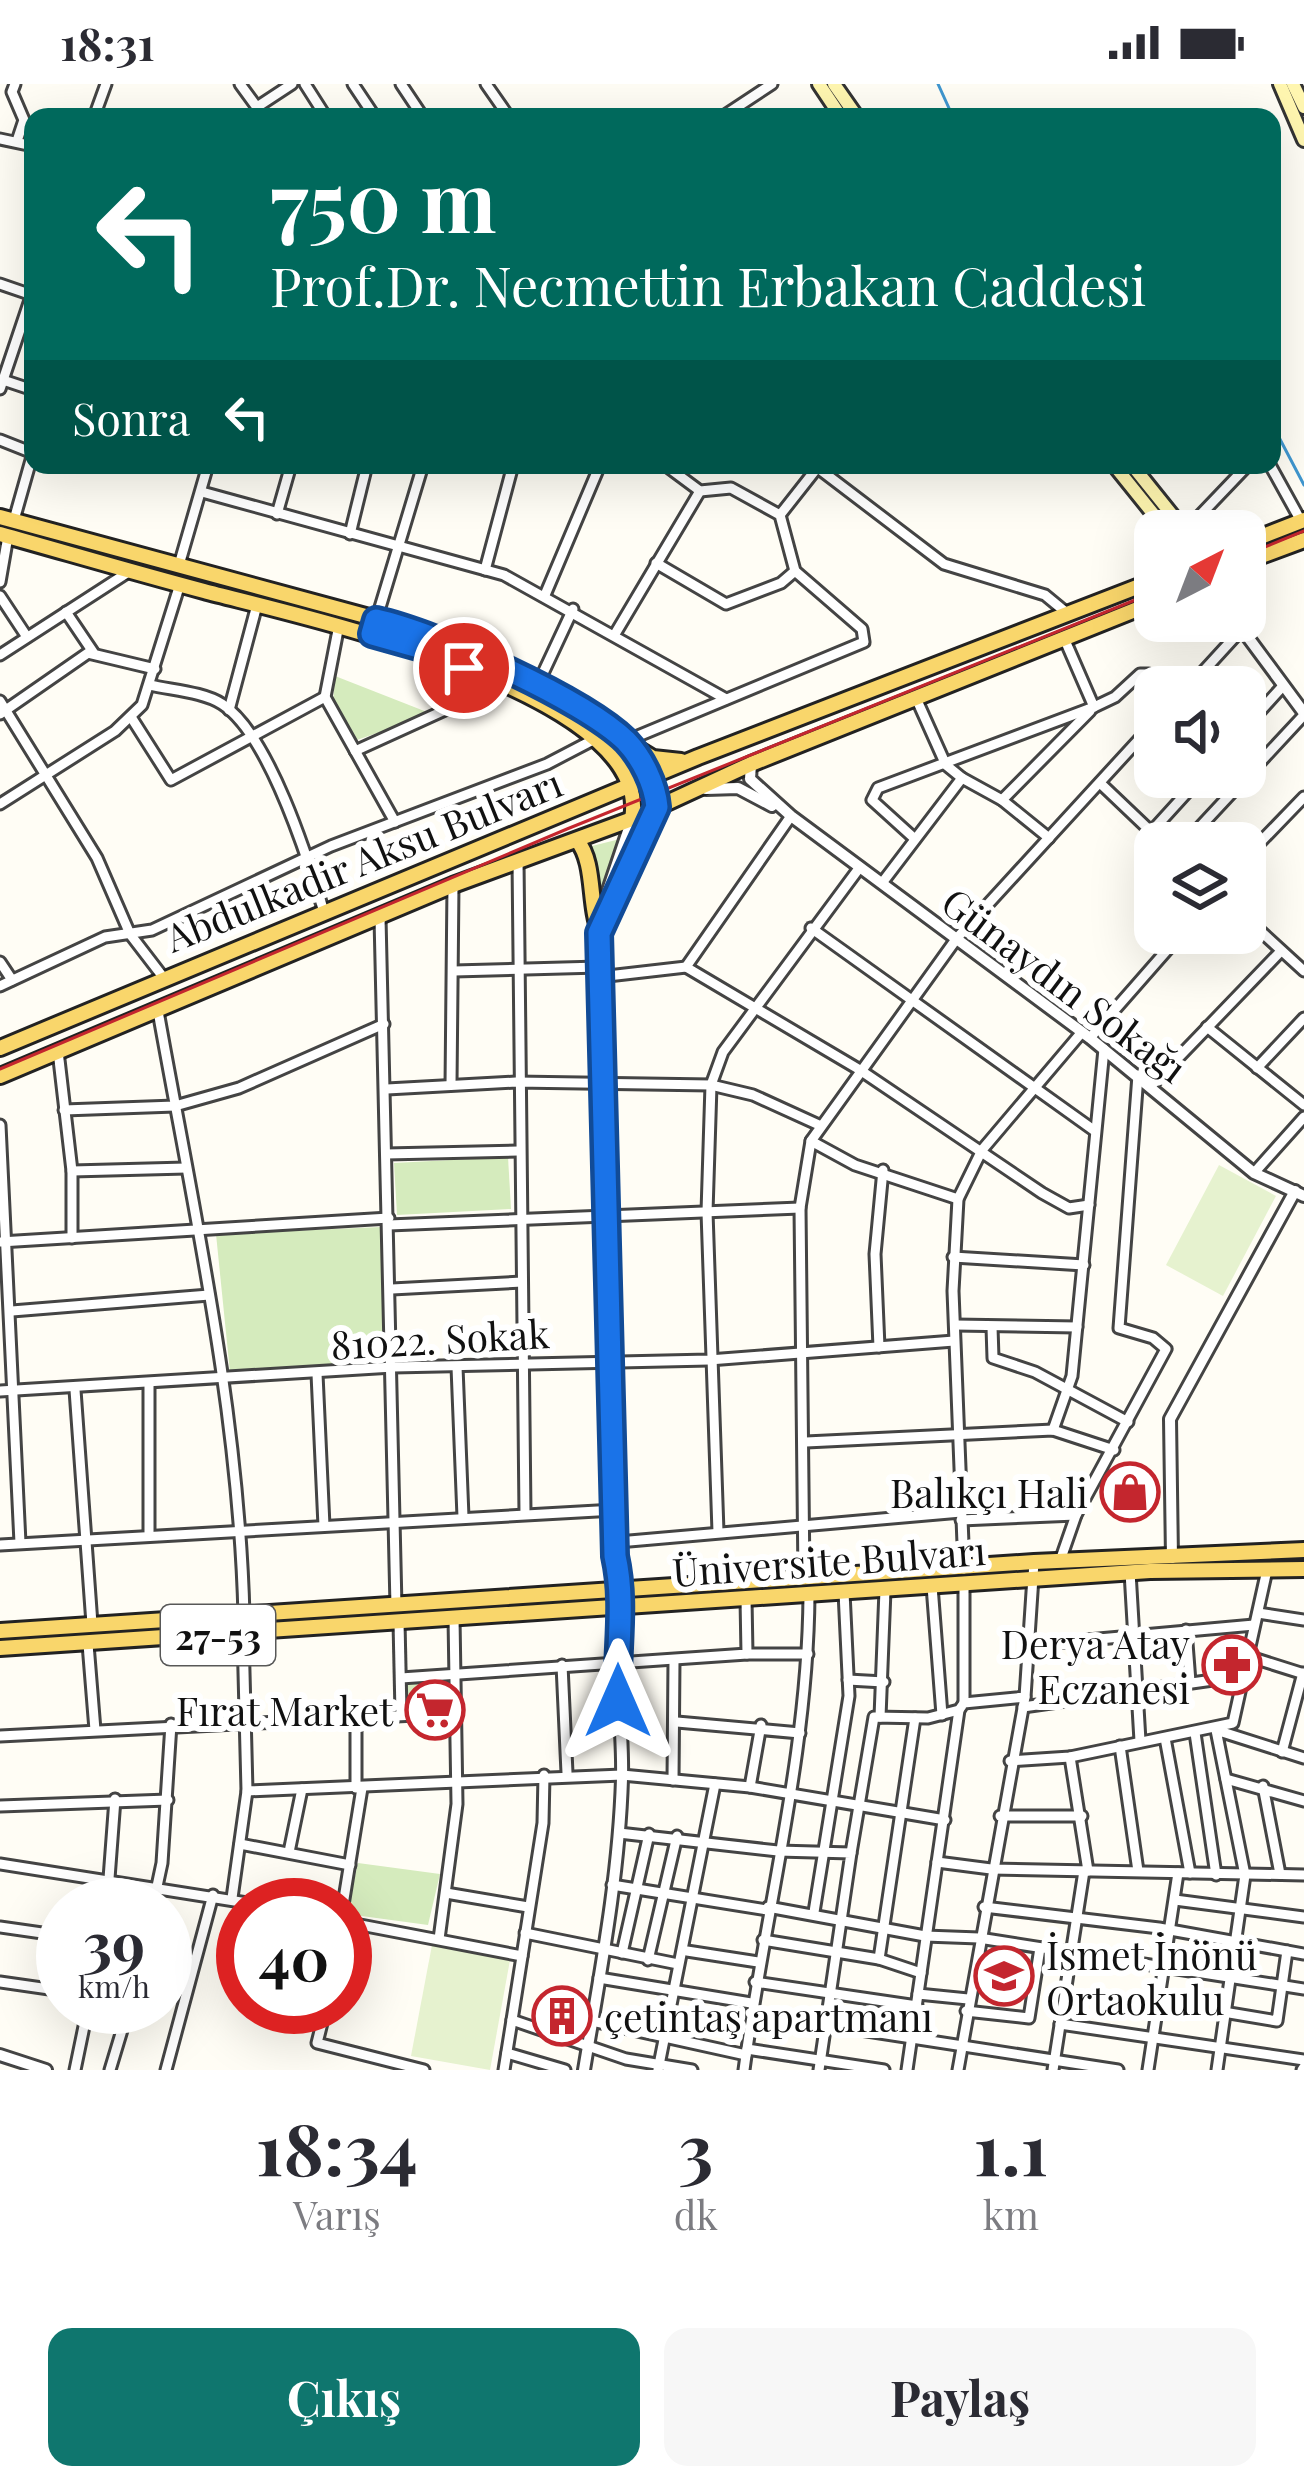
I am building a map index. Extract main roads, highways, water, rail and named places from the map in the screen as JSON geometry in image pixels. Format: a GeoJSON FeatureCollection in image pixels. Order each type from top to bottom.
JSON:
{"type":"FeatureCollection","features":[{"type":"Feature","properties":{"kind":"main road"},"geometry":{"type":"LineString","coordinates":[[1280,84],[1304,140]]}},
{"type":"Feature","properties":{"kind":"main road"},"geometry":{"type":"LineString","coordinates":[[1293,84],[1304,107]]}},
{"type":"Feature","properties":{"kind":"main road"},"geometry":{"type":"LineString","coordinates":[[1121,474],[1150,510]]}},
{"type":"Feature","properties":{"kind":"main road"},"geometry":{"type":"LineString","coordinates":[[1139,474],[1168,510]]}},
{"type":"Feature","properties":{"kind":"main road"},"geometry":{"type":"LineString","coordinates":[[7,519],[458,648],[664,762],[698,758]]}},
{"type":"Feature","properties":{"kind":"main road"},"geometry":{"type":"LineString","coordinates":[[1266,534],[1303,520]]}},
{"type":"Feature","properties":{"kind":"main road"},"geometry":{"type":"LineString","coordinates":[[4,535],[257,605],[339,625],[374,627],[429,650],[565,718],[593,740],[622,767],[635,801],[632,819]]}},
{"type":"Feature","properties":{"kind":"main road"},"geometry":{"type":"LineString","coordinates":[[1266,555],[1299,544]]}},
{"type":"Feature","properties":{"kind":"main road","name":"Abdulkadir Aksu Bulvarı"},"geometry":{"type":"LineString","coordinates":[[0,1048],[630,785],[1134,589]]}},
{"type":"Feature","properties":{"kind":"main road"},"geometry":{"type":"LineString","coordinates":[[0,1076],[453,885],[632,819],[751,764],[1134,610]]}},
{"type":"Feature","properties":{"kind":"main road"},"geometry":{"type":"LineString","coordinates":[[626,741],[649,778],[657,807]]}},
{"type":"Feature","properties":{"kind":"main road"},"geometry":{"type":"LineString","coordinates":[[577,840],[587,861],[591,911],[599,933]]}},
{"type":"Feature","properties":{"kind":"main road","name":"Üniversite Bulvarı"},"geometry":{"type":"LineString","coordinates":[[0,1630],[244,1616],[398,1614],[616,1599],[746,1599],[932,1586],[1034,1562],[1304,1550]]}},
{"type":"Feature","properties":{"kind":"main road","name":"Üniversite Bulvarı"},"geometry":{"type":"LineString","coordinates":[[0,1648],[243,1634],[398,1614],[436,1620],[804,1579],[1034,1579],[1268,1566],[1304,1569]]}},
{"type":"Feature","properties":{"kind":"waterway"},"geometry":{"type":"LineString","coordinates":[[938,84],[949,108]]}},
{"type":"Feature","properties":{"kind":"waterway"},"geometry":{"type":"LineString","coordinates":[[1281,441],[1304,485]]}},
{"type":"Feature","properties":{"kind":"tram line"},"geometry":{"type":"LineString","coordinates":[[1266,546],[1304,531]]}},
{"type":"Feature","properties":{"kind":"tram line"},"geometry":{"type":"LineString","coordinates":[[0,1069],[567,829],[1134,600]]}},
{"type":"Feature","properties":{"kind":"place","name":"Balıkçı Hali"},"geometry":{"type":"Point","coordinates":[1130,1492]}},
{"type":"Feature","properties":{"kind":"place","name":"Derya Atay Eczanesi"},"geometry":{"type":"Point","coordinates":[1232,1665]}},
{"type":"Feature","properties":{"kind":"place","name":"Fırat Market"},"geometry":{"type":"Point","coordinates":[435,1710]}},
{"type":"Feature","properties":{"kind":"place","name":"İsmet İnönü Ortaokulu"},"geometry":{"type":"Point","coordinates":[1004,1976]}},
{"type":"Feature","properties":{"kind":"place","name":"çetintaş apartmanı"},"geometry":{"type":"Point","coordinates":[562,2016]}}]}
